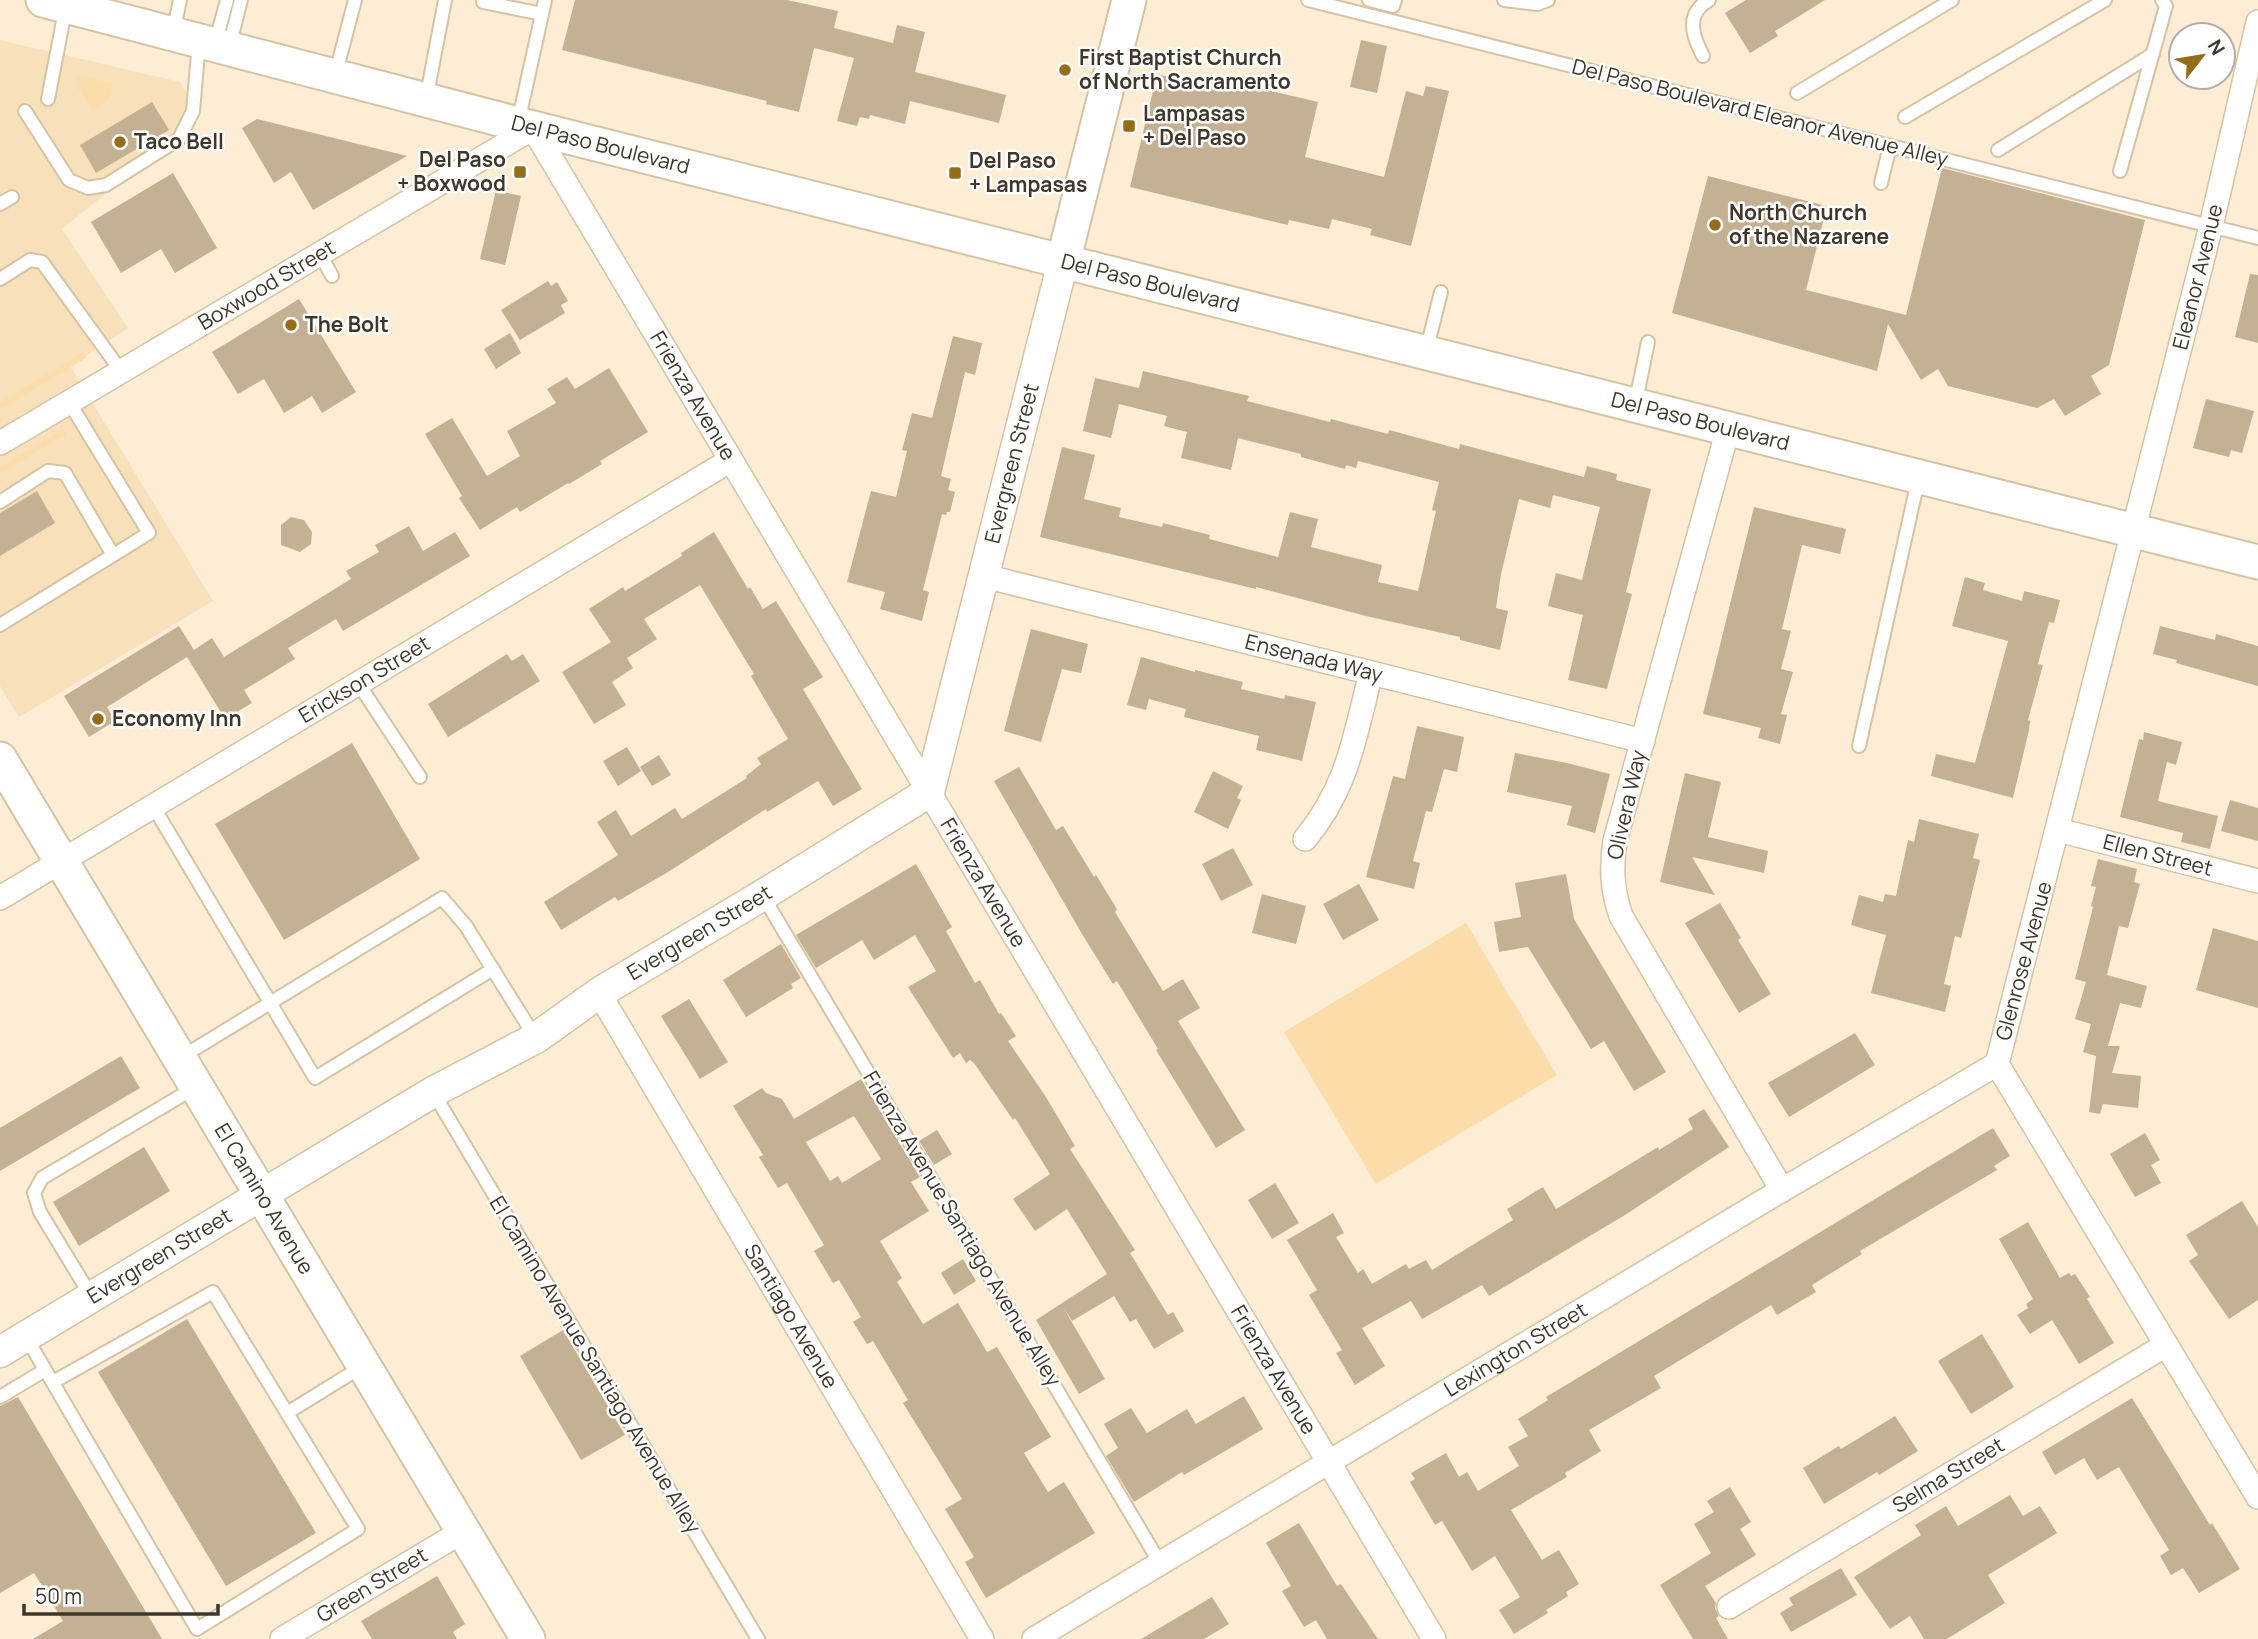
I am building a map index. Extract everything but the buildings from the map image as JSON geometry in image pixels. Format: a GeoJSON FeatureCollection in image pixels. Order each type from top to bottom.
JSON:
{"type":"FeatureCollection","features":[{"type":"Feature","properties":{"kind":"main road"},"geometry":{"type":"LineString","coordinates":[[1063,262],[1129,0]]}},
{"type":"Feature","properties":{"kind":"main road","name":"Del Paso Boulevard"},"geometry":{"type":"LineString","coordinates":[[54,3],[526,126],[2258,562]]}},
{"type":"Feature","properties":{"kind":"main road","name":"El Camino Avenue"},"geometry":{"type":"LineString","coordinates":[[0,759],[528,1639]]}},
{"type":"Feature","properties":{"kind":"street","name":"Eleanor Avenue"},"geometry":{"type":"LineString","coordinates":[[2134,531],[2211,226],[2258,22]]}},
{"type":"Feature","properties":{"kind":"street","name":"Boxwood Street"},"geometry":{"type":"LineString","coordinates":[[0,443],[320,254],[526,126]]}},
{"type":"Feature","properties":{"kind":"street","name":"Frienza Avenue"},"geometry":{"type":"LineString","coordinates":[[526,126],[731,460],[1434,1639]]}},
{"type":"Feature","properties":{"kind":"street","name":"Evergreen Street"},"geometry":{"type":"LineString","coordinates":[[0,1352],[433,1092],[536,1038],[598,993],[929,792],[1063,262]]}},
{"type":"Feature","properties":{"kind":"street","name":"Olivera Way"},"geometry":{"type":"LineString","coordinates":[[1728,429],[1612,860],[1615,898],[1621,916],[1782,1190]]}},
{"type":"Feature","properties":{"kind":"street","name":"Erickson Street"},"geometry":{"type":"LineString","coordinates":[[0,898],[731,460]]}},
{"type":"Feature","properties":{"kind":"street","name":"Glenrose Avenue"},"geometry":{"type":"LineString","coordinates":[[2134,531],[1997,1063],[2258,1497]]}},
{"type":"Feature","properties":{"kind":"street","name":"Ensenada Way"},"geometry":{"type":"LineString","coordinates":[[984,576],[1643,741]]}},
{"type":"Feature","properties":{"kind":"street"},"geometry":{"type":"LineString","coordinates":[[1305,839],[1337,793],[1345,775],[1371,673]]}},
{"type":"Feature","properties":{"kind":"street","name":"Ellen Street"},"geometry":{"type":"LineString","coordinates":[[2058,830],[2258,881]]}},
{"type":"Feature","properties":{"kind":"street","name":"Santiago Avenue"},"geometry":{"type":"LineString","coordinates":[[598,993],[982,1639]]}},
{"type":"Feature","properties":{"kind":"street","name":"Lexington Street"},"geometry":{"type":"LineString","coordinates":[[1034,1639],[1997,1063]]}},
{"type":"Feature","properties":{"kind":"street","name":"Selma Street"},"geometry":{"type":"LineString","coordinates":[[1729,1607],[2166,1345]]}},
{"type":"Feature","properties":{"kind":"street","name":"Green Street"},"geometry":{"type":"LineString","coordinates":[[282,1639],[463,1531]]}},
{"type":"Feature","properties":{"kind":"lane"},"geometry":{"type":"LineString","coordinates":[[180,0],[204,42]]}},
{"type":"Feature","properties":{"kind":"lane"},"geometry":{"type":"LineString","coordinates":[[25,111],[69,180],[88,188],[106,185],[179,139],[193,111],[204,42],[227,0]]}},
{"type":"Feature","properties":{"kind":"lane"},"geometry":{"type":"LineString","coordinates":[[204,42],[241,0]]}},
{"type":"Feature","properties":{"kind":"lane"},"geometry":{"type":"LineString","coordinates":[[335,76],[355,0]]}},
{"type":"Feature","properties":{"kind":"lane"},"geometry":{"type":"LineString","coordinates":[[426,100],[445,0]]}},
{"type":"Feature","properties":{"kind":"lane"},"geometry":{"type":"LineString","coordinates":[[526,126],[545,0]]}},
{"type":"Feature","properties":{"kind":"lane","name":"Del Paso Boulevard Eleanor Avenue Alley"},"geometry":{"type":"LineString","coordinates":[[1308,0],[2258,238]]}},
{"type":"Feature","properties":{"kind":"lane"},"geometry":{"type":"LineString","coordinates":[[1368,0],[1393,6],[1395,0]]}},
{"type":"Feature","properties":{"kind":"lane"},"geometry":{"type":"LineString","coordinates":[[1504,0],[1537,4],[1548,0]]}},
{"type":"Feature","properties":{"kind":"lane"},"geometry":{"type":"LineString","coordinates":[[1703,56],[1692,35],[1693,16],[1702,4],[1709,0]]}},
{"type":"Feature","properties":{"kind":"lane"},"geometry":{"type":"LineString","coordinates":[[1797,93],[1952,0]]}},
{"type":"Feature","properties":{"kind":"lane"},"geometry":{"type":"LineString","coordinates":[[1905,117],[2105,0]]}},
{"type":"Feature","properties":{"kind":"lane"},"geometry":{"type":"LineString","coordinates":[[2120,171],[2166,6],[2162,0]]}},
{"type":"Feature","properties":{"kind":"lane"},"geometry":{"type":"LineString","coordinates":[[483,2],[542,14]]}},
{"type":"Feature","properties":{"kind":"lane"},"geometry":{"type":"LineString","coordinates":[[48,99],[54,3]]}},
{"type":"Feature","properties":{"kind":"lane"},"geometry":{"type":"LineString","coordinates":[[1998,150],[2153,54]]}},
{"type":"Feature","properties":{"kind":"lane"},"geometry":{"type":"LineString","coordinates":[[1881,183],[1890,146]]}},
{"type":"Feature","properties":{"kind":"lane"},"geometry":{"type":"LineString","coordinates":[[0,204],[12,197]]}},
{"type":"Feature","properties":{"kind":"lane"},"geometry":{"type":"LineString","coordinates":[[320,254],[332,276]]}},
{"type":"Feature","properties":{"kind":"lane"},"geometry":{"type":"LineString","coordinates":[[0,278],[30,260],[42,262],[121,371]]}},
{"type":"Feature","properties":{"kind":"lane"},"geometry":{"type":"LineString","coordinates":[[1425,353],[1441,292]]}},
{"type":"Feature","properties":{"kind":"lane"},"geometry":{"type":"LineString","coordinates":[[1635,405],[1648,342]]}},
{"type":"Feature","properties":{"kind":"lane"},"geometry":{"type":"LineString","coordinates":[[2,619],[149,533],[69,402]]}},
{"type":"Feature","properties":{"kind":"lane"},"geometry":{"type":"LineString","coordinates":[[0,502],[48,471],[65,473],[113,555]]}},
{"type":"Feature","properties":{"kind":"lane"},"geometry":{"type":"LineString","coordinates":[[1858,746],[1919,476]]}},
{"type":"Feature","properties":{"kind":"lane"},"geometry":{"type":"LineString","coordinates":[[358,683],[420,777]]}},
{"type":"Feature","properties":{"kind":"lane"},"geometry":{"type":"LineString","coordinates":[[153,806],[315,1078],[493,969]]}},
{"type":"Feature","properties":{"kind":"lane","name":"Frienza Avenue Santiago Avenue Alley"},"geometry":{"type":"LineString","coordinates":[[763,895],[1160,1563]]}},
{"type":"Feature","properties":{"kind":"lane"},"geometry":{"type":"LineString","coordinates":[[180,1058],[442,898],[466,926],[536,1038]]}},
{"type":"Feature","properties":{"kind":"lane"},"geometry":{"type":"LineString","coordinates":[[91,1297],[40,1212],[34,1193],[42,1178],[197,1087]]}},
{"type":"Feature","properties":{"kind":"lane","name":"El Camino Avenue Santiago Avenue Alley"},"geometry":{"type":"LineString","coordinates":[[433,1092],[758,1639]]}},
{"type":"Feature","properties":{"kind":"lane"},"geometry":{"type":"LineString","coordinates":[[26,1336],[52,1382],[197,1629],[358,1529],[213,1292],[52,1382]]}},
{"type":"Feature","properties":{"kind":"lane"},"geometry":{"type":"LineString","coordinates":[[287,1413],[364,1366]]}},
{"type":"Feature","properties":{"kind":"lane"},"geometry":{"type":"LineString","coordinates":[[0,1397],[45,1370]]}},
{"type":"Feature","properties":{"kind":"shaded area"},"geometry":{"type":"Polygon","coordinates":[[[0,40],[180,82],[201,116],[62,229],[128,328],[70,366],[213,601],[19,717],[0,686],[0,40]]]}},
{"type":"Feature","properties":{"kind":"shaded area"},"geometry":{"type":"Polygon","coordinates":[[[76,75],[113,84],[110,98],[92,110],[76,85],[76,75]]]}},
{"type":"Feature","properties":{"kind":"shaded area"},"geometry":{"type":"Polygon","coordinates":[[[84,352],[86,358],[0,410],[0,402],[84,352]]]}},
{"type":"Feature","properties":{"kind":"shaded area"},"geometry":{"type":"Polygon","coordinates":[[[63,429],[66,434],[0,474],[0,467],[63,429]]]}},
{"type":"Feature","properties":{"kind":"shaded area"},"geometry":{"type":"Polygon","coordinates":[[[1466,923],[1557,1075],[1376,1184],[1284,1032],[1466,923]]]}},
{"type":"Feature","properties":{"kind":"place","name":"First Baptist Church of North Sacramento"},"geometry":{"type":"Point","coordinates":[1065,70]}},
{"type":"Feature","properties":{"kind":"place","name":"Lampasas + Del Paso"},"geometry":{"type":"Point","coordinates":[1129,126]}},
{"type":"Feature","properties":{"kind":"place","name":"Taco Bell"},"geometry":{"type":"Point","coordinates":[120,142]}},
{"type":"Feature","properties":{"kind":"place","name":"Del Paso + Boxwood"},"geometry":{"type":"Point","coordinates":[520,172]}},
{"type":"Feature","properties":{"kind":"place","name":"Del Paso + Lampasas"},"geometry":{"type":"Point","coordinates":[955,173]}},
{"type":"Feature","properties":{"kind":"place","name":"North Church of the Nazarene"},"geometry":{"type":"Point","coordinates":[1715,225]}},
{"type":"Feature","properties":{"kind":"place","name":"The Bolt"},"geometry":{"type":"Point","coordinates":[291,325]}},
{"type":"Feature","properties":{"kind":"place","name":"Economy Inn"},"geometry":{"type":"Point","coordinates":[98,719]}}]}
